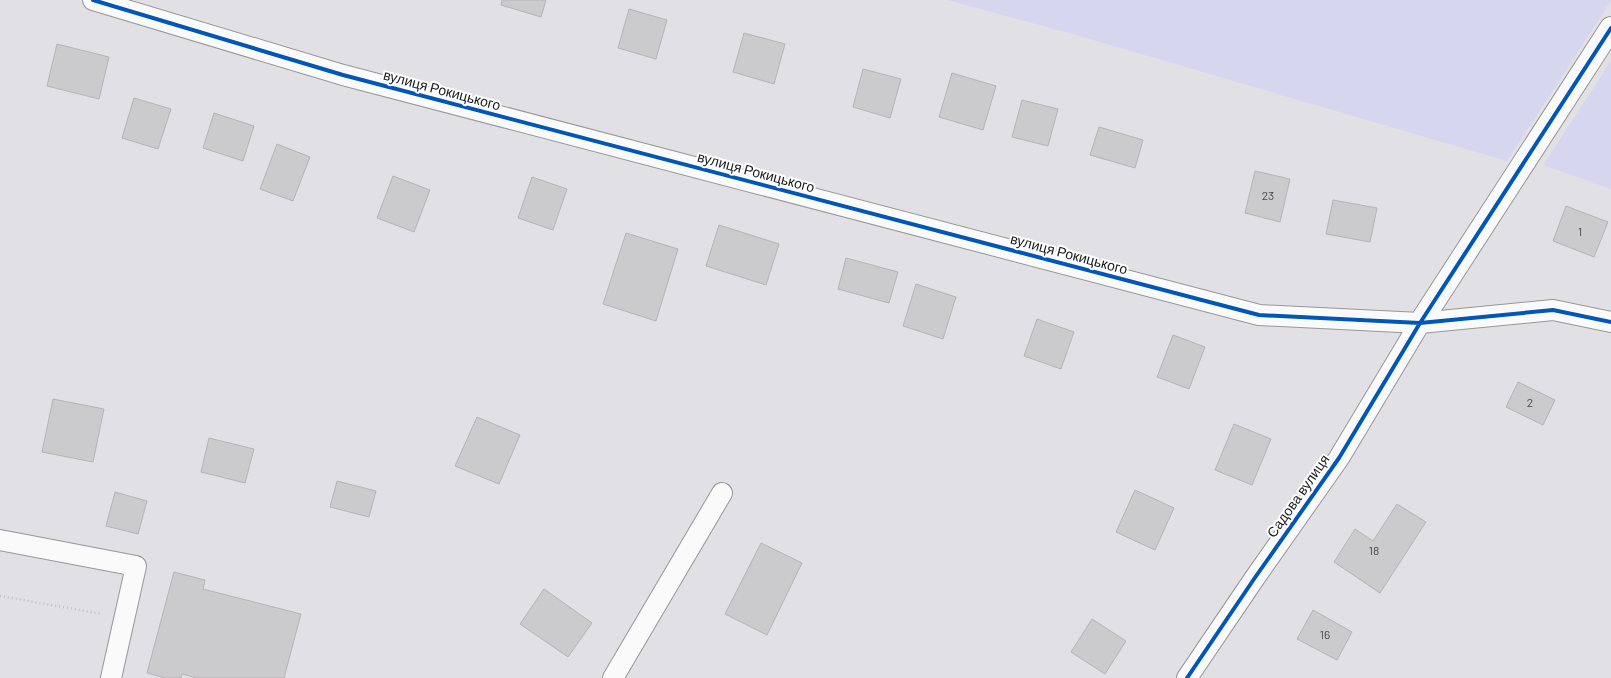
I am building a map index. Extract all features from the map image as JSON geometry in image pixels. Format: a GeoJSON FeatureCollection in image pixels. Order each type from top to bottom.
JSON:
{"type":"FeatureCollection","features":[{"type":"Feature","properties":{"kind":"street","name":"вулиця Рокицького"},"geometry":{"type":"LineString","coordinates":[[93,0],[343,75],[1259,315],[1420,323],[1552,310],[1611,322]]}},
{"type":"Feature","properties":{"kind":"street"},"geometry":{"type":"LineString","coordinates":[[1420,323],[1611,28]]}},
{"type":"Feature","properties":{"kind":"street","name":"Садова вулиця"},"geometry":{"type":"LineString","coordinates":[[1187,678],[1339,458],[1420,323]]}},
{"type":"Feature","properties":{"kind":"street"},"geometry":{"type":"LineString","coordinates":[[613,678],[722,493]]}},
{"type":"Feature","properties":{"kind":"street"},"geometry":{"type":"LineString","coordinates":[[0,540],[136,566],[111,678]]}},
{"type":"Feature","properties":{"kind":"path"},"geometry":{"type":"LineString","coordinates":[[0,596],[124,618]]}},
{"type":"Feature","properties":{"kind":"shaded area"},"geometry":{"type":"Polygon","coordinates":[[[947,0],[1611,1],[1507,161],[1076,35],[947,0]]]}},
{"type":"Feature","properties":{"kind":"shaded area"},"geometry":{"type":"Polygon","coordinates":[[[1611,61],[1611,189],[1543,165],[1611,61]]]}},
{"type":"Feature","properties":{"kind":"building"},"geometry":{"type":"Polygon","coordinates":[[[502,0],[546,0],[541,17],[501,5],[502,0]]]}},
{"type":"Feature","properties":{"kind":"building"},"geometry":{"type":"Polygon","coordinates":[[[629,9],[667,20],[656,59],[618,48],[629,9]]]}},
{"type":"Feature","properties":{"kind":"building"},"geometry":{"type":"Polygon","coordinates":[[[744,33],[785,44],[774,84],[733,72],[744,33]]]}},
{"type":"Feature","properties":{"kind":"building"},"geometry":{"type":"Polygon","coordinates":[[[57,44],[109,57],[99,99],[47,86],[57,44]]]}},
{"type":"Feature","properties":{"kind":"building"},"geometry":{"type":"Polygon","coordinates":[[[863,69],[901,79],[890,118],[853,107],[863,69]]]}},
{"type":"Feature","properties":{"kind":"building"},"geometry":{"type":"Polygon","coordinates":[[[952,73],[996,86],[983,130],[939,117],[952,73]]]}},
{"type":"Feature","properties":{"kind":"building"},"geometry":{"type":"Polygon","coordinates":[[[134,98],[171,109],[158,149],[122,138],[134,98]]]}},
{"type":"Feature","properties":{"kind":"building"},"geometry":{"type":"Polygon","coordinates":[[[1022,100],[1058,109],[1048,146],[1012,137],[1022,100]]]}},
{"type":"Feature","properties":{"kind":"building"},"geometry":{"type":"Polygon","coordinates":[[[214,113],[254,126],[243,161],[203,148],[214,113]]]}},
{"type":"Feature","properties":{"kind":"building"},"geometry":{"type":"Polygon","coordinates":[[[1099,127],[1143,140],[1135,168],[1090,155],[1099,127]]]}},
{"type":"Feature","properties":{"kind":"building"},"geometry":{"type":"Polygon","coordinates":[[[277,144],[310,157],[293,201],[260,189],[277,144]]]}},
{"type":"Feature","properties":{"kind":"building"},"geometry":{"type":"Polygon","coordinates":[[[1255,171],[1290,179],[1280,222],[1245,213],[1255,171]]]}},
{"type":"Feature","properties":{"kind":"building"},"geometry":{"type":"Polygon","coordinates":[[[393,176],[430,190],[414,232],[377,218],[393,176]]]}},
{"type":"Feature","properties":{"kind":"building"},"geometry":{"type":"Polygon","coordinates":[[[532,177],[567,189],[553,230],[518,218],[532,177]]]}},
{"type":"Feature","properties":{"kind":"building"},"geometry":{"type":"Polygon","coordinates":[[[1333,200],[1377,208],[1370,242],[1326,234],[1333,200]]]}},
{"type":"Feature","properties":{"kind":"building"},"geometry":{"type":"Polygon","coordinates":[[[1566,206],[1608,222],[1594,257],[1553,241],[1566,206]]]}},
{"type":"Feature","properties":{"kind":"building"},"geometry":{"type":"Polygon","coordinates":[[[719,225],[779,244],[766,285],[706,266],[719,225]]]}},
{"type":"Feature","properties":{"kind":"building"},"geometry":{"type":"Polygon","coordinates":[[[626,233],[678,249],[656,321],[603,304],[626,233]]]}},
{"type":"Feature","properties":{"kind":"building"},"geometry":{"type":"Polygon","coordinates":[[[846,258],[898,272],[889,303],[838,289],[846,258]]]}},
{"type":"Feature","properties":{"kind":"building"},"geometry":{"type":"Polygon","coordinates":[[[916,284],[956,297],[943,339],[903,326],[916,284]]]}},
{"type":"Feature","properties":{"kind":"building"},"geometry":{"type":"Polygon","coordinates":[[[1037,319],[1074,332],[1061,369],[1024,356],[1037,319]]]}},
{"type":"Feature","properties":{"kind":"building"},"geometry":{"type":"Polygon","coordinates":[[[1173,335],[1205,347],[1189,389],[1157,377],[1173,335]]]}},
{"type":"Feature","properties":{"kind":"building"},"geometry":{"type":"Polygon","coordinates":[[[1518,382],[1555,400],[1543,425],[1506,407],[1518,382]]]}},
{"type":"Feature","properties":{"kind":"building"},"geometry":{"type":"Polygon","coordinates":[[[53,399],[104,409],[93,462],[42,452],[53,399]]]}},
{"type":"Feature","properties":{"kind":"building"},"geometry":{"type":"Polygon","coordinates":[[[477,417],[520,435],[499,484],[455,466],[477,417]]]}},
{"type":"Feature","properties":{"kind":"building"},"geometry":{"type":"Polygon","coordinates":[[[1234,424],[1271,439],[1252,485],[1215,470],[1234,424]]]}},
{"type":"Feature","properties":{"kind":"building"},"geometry":{"type":"Polygon","coordinates":[[[209,438],[254,449],[245,483],[201,472],[209,438]]]}},
{"type":"Feature","properties":{"kind":"building"},"geometry":{"type":"Polygon","coordinates":[[[337,481],[376,491],[369,517],[330,507],[337,481]]]}},
{"type":"Feature","properties":{"kind":"building"},"geometry":{"type":"Polygon","coordinates":[[[1135,490],[1174,508],[1155,550],[1116,532],[1135,490]]]}},
{"type":"Feature","properties":{"kind":"building"},"geometry":{"type":"Polygon","coordinates":[[[115,492],[147,501],[138,534],[106,526],[115,492]]]}},
{"type":"Feature","properties":{"kind":"building"},"geometry":{"type":"Polygon","coordinates":[[[1397,504],[1426,522],[1380,593],[1334,562],[1355,529],[1373,541],[1397,504]]]}},
{"type":"Feature","properties":{"kind":"building"},"geometry":{"type":"Polygon","coordinates":[[[761,543],[802,563],[767,635],[725,614],[761,543]]]}},
{"type":"Feature","properties":{"kind":"building"},"geometry":{"type":"Polygon","coordinates":[[[174,572],[205,580],[203,589],[301,614],[284,678],[196,678],[182,674],[181,678],[165,678],[147,673],[174,572]]]}},
{"type":"Feature","properties":{"kind":"building"},"geometry":{"type":"Polygon","coordinates":[[[544,589],[592,623],[568,657],[520,624],[544,589]]]}},
{"type":"Feature","properties":{"kind":"building"},"geometry":{"type":"Polygon","coordinates":[[[1313,610],[1352,632],[1337,660],[1297,639],[1313,610]]]}},
{"type":"Feature","properties":{"kind":"building"},"geometry":{"type":"Polygon","coordinates":[[[1092,619],[1126,641],[1105,674],[1071,652],[1092,619]]]}},
{"type":"Feature","properties":{"kind":"cycle path"},"geometry":{"type":"LineString","coordinates":[[93,0],[343,75],[1259,315],[1420,323],[1553,310],[1611,322]]}},
{"type":"Feature","properties":{"kind":"cycle path"},"geometry":{"type":"LineString","coordinates":[[1187,678],[1339,458],[1420,323],[1611,28]]}}]}
